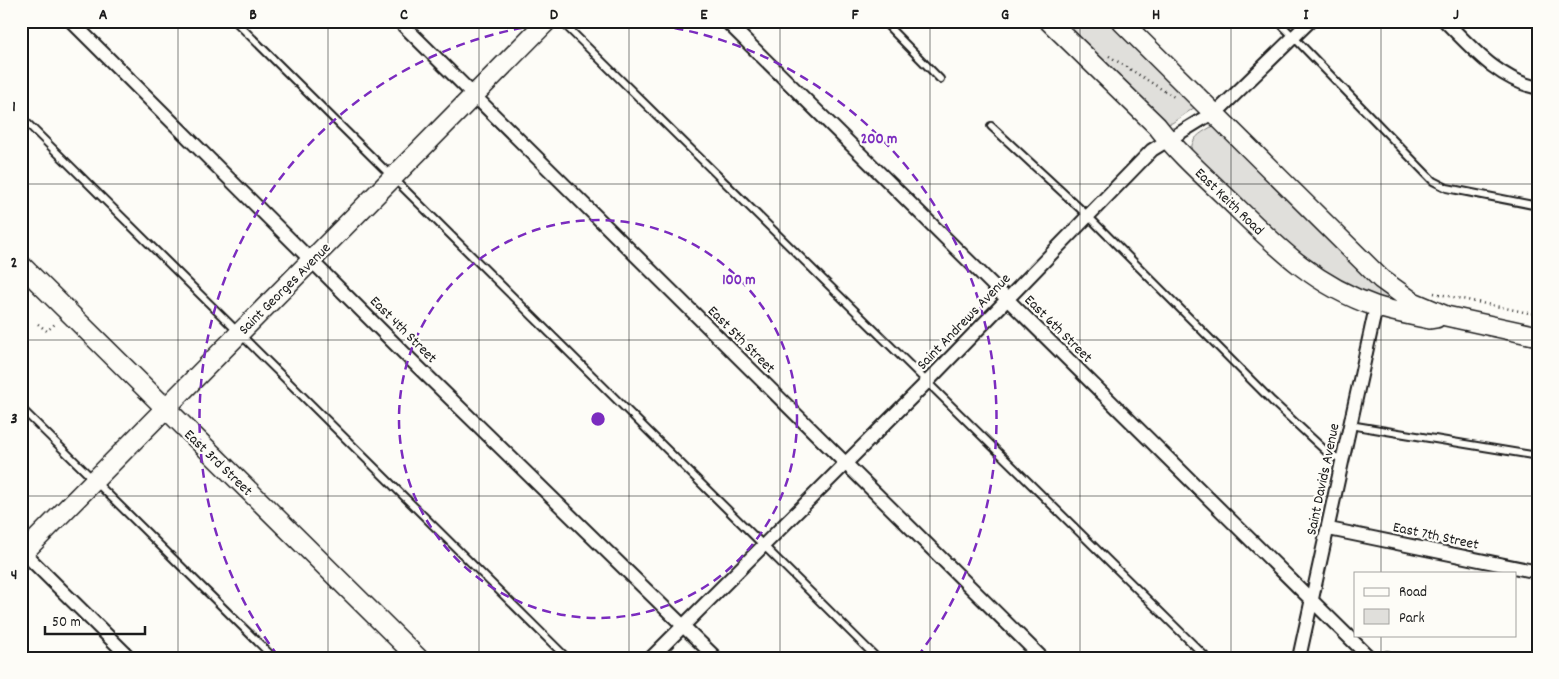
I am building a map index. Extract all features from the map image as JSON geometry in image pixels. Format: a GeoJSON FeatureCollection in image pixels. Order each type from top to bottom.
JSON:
{"type":"FeatureCollection","features":[{"type":"Feature","properties":{"kind":"street","name":"East 4th Street"},"geometry":{"type":"LineString","coordinates":[[71,21],[410,359],[716,658]]}},
{"type":"Feature","properties":{"kind":"street","name":"East 5th Street"},"geometry":{"type":"LineString","coordinates":[[398,21],[1042,658]]}},
{"type":"Feature","properties":{"kind":"street","name":"Saint Georges Avenue"},"geometry":{"type":"LineString","coordinates":[[22,552],[547,21]]}},
{"type":"Feature","properties":{"kind":"street","name":"East 6th Street"},"geometry":{"type":"LineString","coordinates":[[726,21],[1370,658]]}},
{"type":"Feature","properties":{"kind":"street","name":"East Keith Road"},"geometry":{"type":"LineString","coordinates":[[1049,21],[1157,126],[1168,140],[1303,270],[1331,287],[1376,307],[1430,319],[1446,316]]}},
{"type":"Feature","properties":{"kind":"street","name":"East Keith Road"},"geometry":{"type":"LineString","coordinates":[[1121,21],[1381,279],[1414,302],[1446,316],[1538,336]]}},
{"type":"Feature","properties":{"kind":"street","name":"Saint Andrews Avenue"},"geometry":{"type":"LineString","coordinates":[[651,658],[928,381],[1152,150],[1213,113],[1310,21]]}},
{"type":"Feature","properties":{"kind":"street"},"geometry":{"type":"LineString","coordinates":[[1445,21],[1500,74],[1538,88]]}},
{"type":"Feature","properties":{"kind":"street","name":"East 3rd Street"},"geometry":{"type":"LineString","coordinates":[[21,265],[418,658]]}},
{"type":"Feature","properties":{"kind":"street","name":"Saint Davids Avenue"},"geometry":{"type":"LineString","coordinates":[[1299,658],[1329,529],[1376,307]]}},
{"type":"Feature","properties":{"kind":"street","name":"East 7th Street"},"geometry":{"type":"LineString","coordinates":[[1329,529],[1538,572]]}},
{"type":"Feature","properties":{"kind":"street"},"geometry":{"type":"LineString","coordinates":[[22,552],[130,658]]}},
{"type":"Feature","properties":{"kind":"lane"},"geometry":{"type":"LineString","coordinates":[[235,21],[878,658]]}},
{"type":"Feature","properties":{"kind":"lane"},"geometry":{"type":"LineString","coordinates":[[561,21],[1207,658]]}},
{"type":"Feature","properties":{"kind":"lane"},"geometry":{"type":"LineString","coordinates":[[883,21],[940,80]]}},
{"type":"Feature","properties":{"kind":"lane"},"geometry":{"type":"LineString","coordinates":[[1278,21],[1433,181],[1447,188],[1538,206]]}},
{"type":"Feature","properties":{"kind":"lane"},"geometry":{"type":"LineString","coordinates":[[21,116],[567,658]]}},
{"type":"Feature","properties":{"kind":"lane"},"geometry":{"type":"LineString","coordinates":[[991,126],[1087,216],[1272,401],[1330,455],[1343,459]]}},
{"type":"Feature","properties":{"kind":"lane"},"geometry":{"type":"LineString","coordinates":[[21,408],[274,658]]}},
{"type":"Feature","properties":{"kind":"lane"},"geometry":{"type":"LineString","coordinates":[[1350,425],[1538,456]]}},
{"type":"Feature","properties":{"kind":"lane"},"geometry":{"type":"LineString","coordinates":[[1380,658],[1387,655],[1398,658]]}},
{"type":"Feature","properties":{"kind":"path"},"geometry":{"type":"LineString","coordinates":[[1104,52],[1179,99]]}},
{"type":"Feature","properties":{"kind":"path"},"geometry":{"type":"LineString","coordinates":[[1427,291],[1538,315]]}},
{"type":"Feature","properties":{"kind":"path"},"geometry":{"type":"LineString","coordinates":[[38,324],[47,331],[56,322]]}},
{"type":"Feature","properties":{"kind":"green space"},"geometry":{"type":"Polygon","coordinates":[[[1057,21],[1113,21],[1198,105],[1172,123],[1165,124],[1057,21]]]}},
{"type":"Feature","properties":{"kind":"green space"},"geometry":{"type":"Polygon","coordinates":[[[1211,127],[1220,129],[1427,312],[1368,298],[1310,267],[1191,153],[1194,140],[1199,134],[1211,127]]]}}]}
